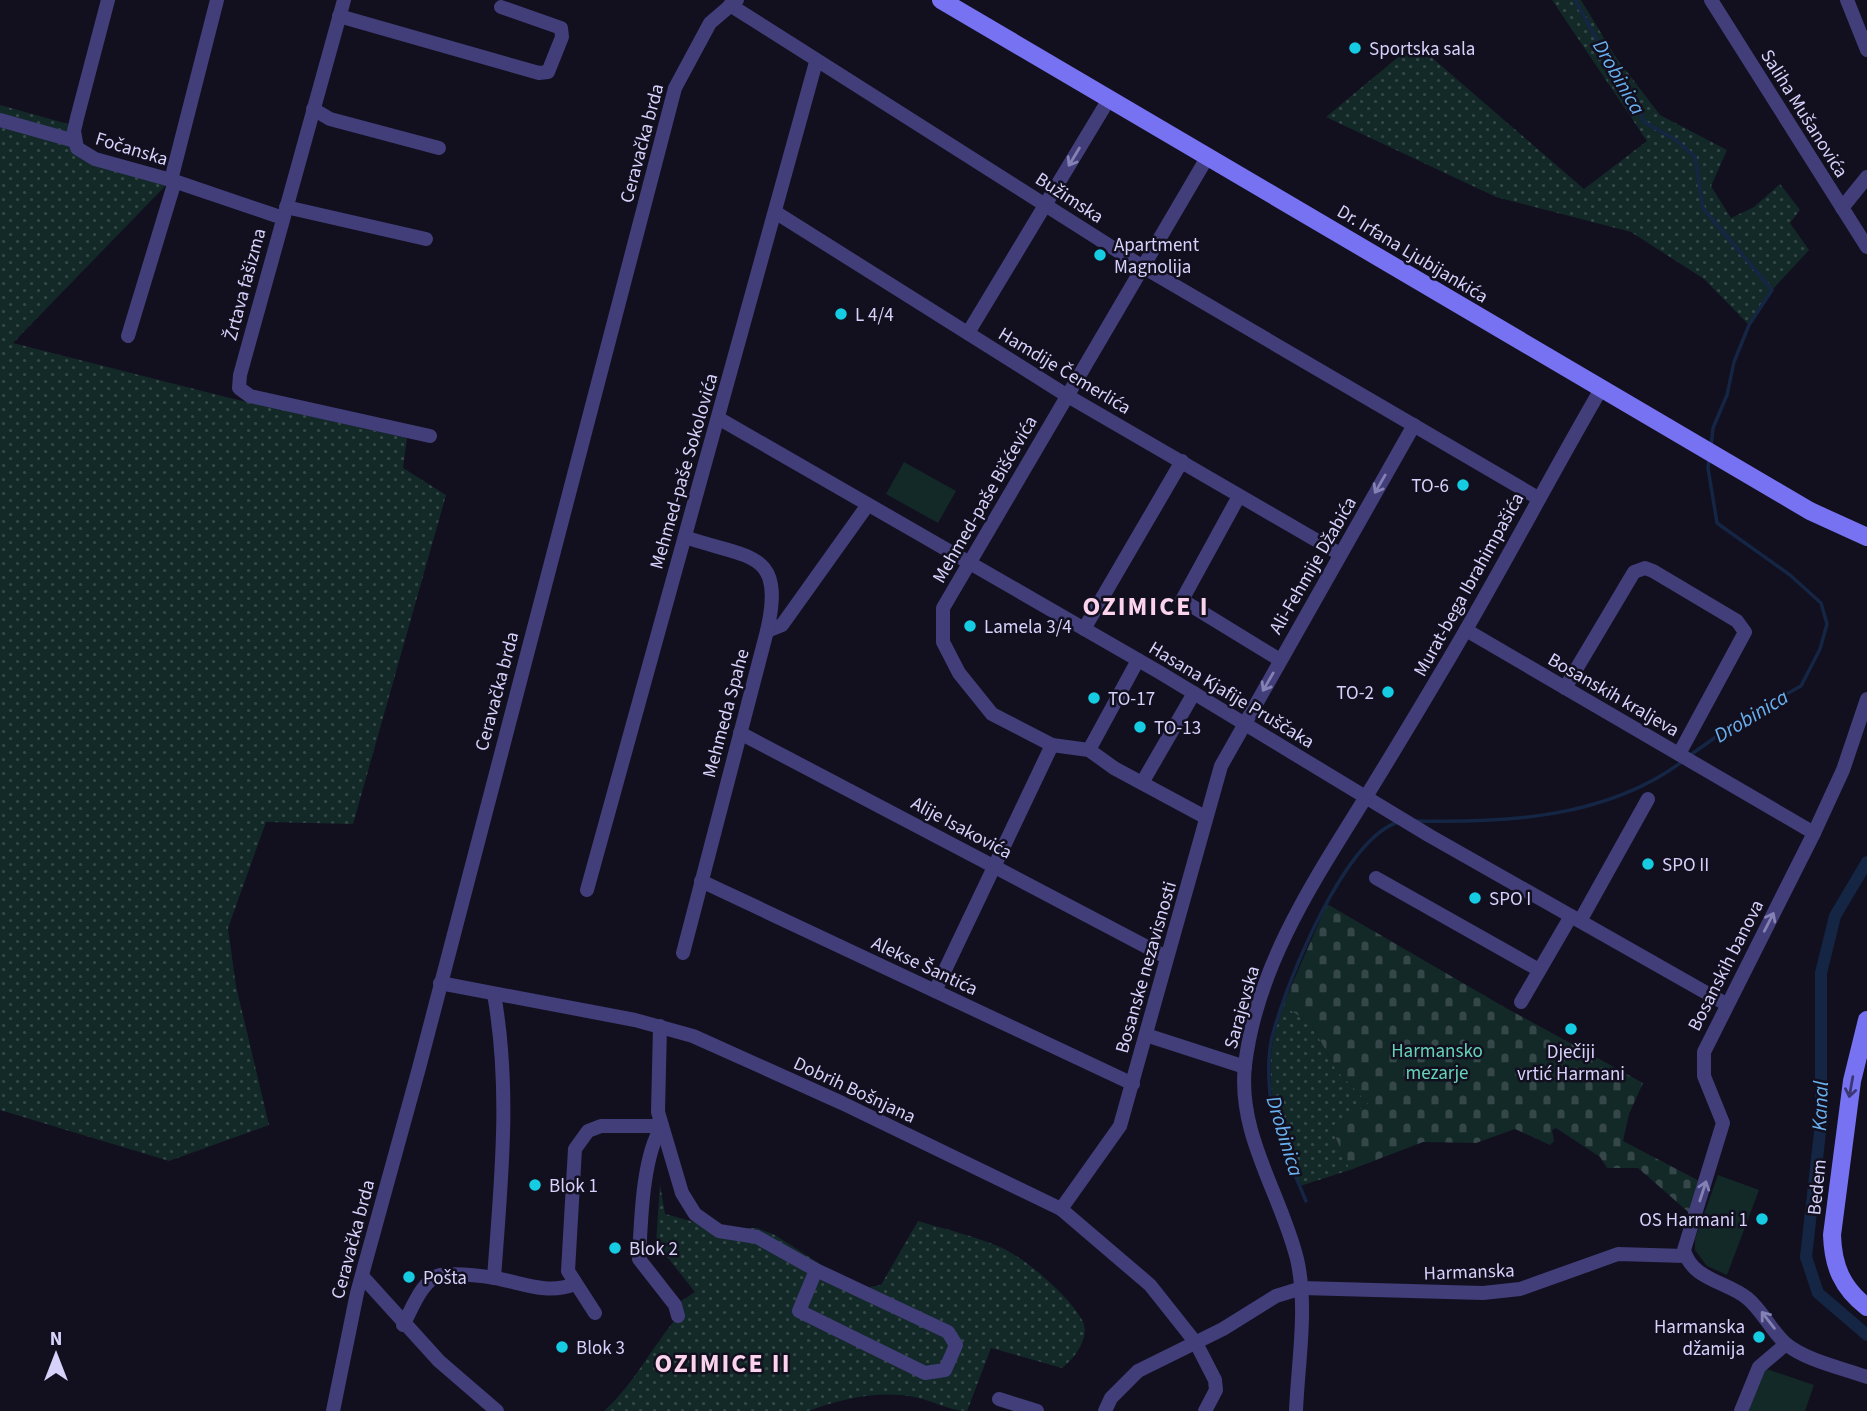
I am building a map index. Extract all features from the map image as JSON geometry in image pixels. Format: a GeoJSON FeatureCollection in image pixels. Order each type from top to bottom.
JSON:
{"type":"FeatureCollection","features":[{"type":"Feature","properties":{"kind":"main road","name":"Dr. Irfana Ljubijankića"},"geometry":{"type":"LineString","coordinates":[[941,0],[1720,459],[1810,511],[1867,537]]}},
{"type":"Feature","properties":{"kind":"main road","name":"Bedem"},"geometry":{"type":"LineString","coordinates":[[1867,1020],[1852,1081],[1832,1235],[1833,1255],[1842,1282],[1851,1295],[1867,1307]]}},
{"type":"Feature","properties":{"kind":"street","name":"Fočanska"},"geometry":{"type":"LineString","coordinates":[[108,0],[77,118],[75,141],[84,154],[284,212],[426,239]]}},
{"type":"Feature","properties":{"kind":"street"},"geometry":{"type":"LineString","coordinates":[[128,336],[173,180],[217,0]]}},
{"type":"Feature","properties":{"kind":"street","name":"Žrtava fašizma"},"geometry":{"type":"LineString","coordinates":[[344,0],[284,212],[240,375],[239,388],[250,396],[430,436]]}},
{"type":"Feature","properties":{"kind":"street","name":"Saliha Mušanovića"},"geometry":{"type":"LineString","coordinates":[[1711,0],[1867,247]]}},
{"type":"Feature","properties":{"kind":"street"},"geometry":{"type":"LineString","coordinates":[[1847,0],[1867,50]]}},
{"type":"Feature","properties":{"kind":"street","name":"Bužimska"},"geometry":{"type":"LineString","coordinates":[[733,2],[816,62],[1143,267],[1538,498]]}},
{"type":"Feature","properties":{"kind":"street","name":"Ceravačka brda"},"geometry":{"type":"LineString","coordinates":[[332,1411],[362,1276],[675,88],[710,23],[733,2]]}},
{"type":"Feature","properties":{"kind":"street"},"geometry":{"type":"LineString","coordinates":[[339,16],[539,73],[548,72],[562,37],[561,28],[501,7]]}},
{"type":"Feature","properties":{"kind":"street","name":"Mehmed-paše Sokolovića"},"geometry":{"type":"LineString","coordinates":[[587,890],[816,62]]}},
{"type":"Feature","properties":{"kind":"street"},"geometry":{"type":"LineString","coordinates":[[968,333],[1109,99]]}},
{"type":"Feature","properties":{"kind":"street"},"geometry":{"type":"LineString","coordinates":[[313,108],[330,119],[439,148]]}},
{"type":"Feature","properties":{"kind":"street"},"geometry":{"type":"LineString","coordinates":[[0,120],[75,141]]}},
{"type":"Feature","properties":{"kind":"street","name":"Mehmed-paše Bišćevića"},"geometry":{"type":"LineString","coordinates":[[1052,745],[992,714],[959,673],[943,642],[943,608],[1208,156]]}},
{"type":"Feature","properties":{"kind":"street"},"geometry":{"type":"LineString","coordinates":[[1842,208],[1867,177]]}},
{"type":"Feature","properties":{"kind":"street","name":"Hamdije Čemerlića"},"geometry":{"type":"LineString","coordinates":[[775,212],[1066,395],[1340,554]]}},
{"type":"Feature","properties":{"kind":"street","name":"Murat-bega Ibrahimpašića"},"geometry":{"type":"LineString","coordinates":[[1366,797],[1466,630],[1601,389]]}},
{"type":"Feature","properties":{"kind":"street","name":"Hasana Kjafije Pruščaka"},"geometry":{"type":"LineString","coordinates":[[718,418],[968,565],[1138,660],[1430,836],[1726,1004]]}},
{"type":"Feature","properties":{"kind":"street","name":"Ali-Fehmije Džabića"},"geometry":{"type":"LineString","coordinates":[[1243,724],[1414,425]]}},
{"type":"Feature","properties":{"kind":"street"},"geometry":{"type":"LineString","coordinates":[[1084,629],[1182,461]]}},
{"type":"Feature","properties":{"kind":"street"},"geometry":{"type":"LineString","coordinates":[[1239,496],[1182,600],[1280,660]]}},
{"type":"Feature","properties":{"kind":"street"},"geometry":{"type":"LineString","coordinates":[[767,631],[782,625],[867,506]]}},
{"type":"Feature","properties":{"kind":"street","name":"Mehmeda Spahe"},"geometry":{"type":"LineString","coordinates":[[683,953],[767,631],[773,586],[769,572],[758,562],[685,537]]}},
{"type":"Feature","properties":{"kind":"street"},"geometry":{"type":"LineString","coordinates":[[1565,688],[1634,572],[1645,568],[1653,571],[1737,621],[1745,632],[1681,755]]}},
{"type":"Feature","properties":{"kind":"street","name":"Bosanskih kraljeva"},"geometry":{"type":"LineString","coordinates":[[1466,630],[1814,833]]}},
{"type":"Feature","properties":{"kind":"street"},"geometry":{"type":"LineString","coordinates":[[1089,750],[1138,660]]}},
{"type":"Feature","properties":{"kind":"street"},"geometry":{"type":"LineString","coordinates":[[1142,783],[1194,693]]}},
{"type":"Feature","properties":{"kind":"street","name":"Bosanskih banova"},"geometry":{"type":"LineString","coordinates":[[1685,1256],[1684,1242],[1722,1133],[1721,1114],[1702,1066],[1704,1052],[1814,833],[1843,770],[1867,699]]}},
{"type":"Feature","properties":{"kind":"street","name":"Bosanske nezavisnosti"},"geometry":{"type":"LineString","coordinates":[[1061,1209],[1119,1126],[1133,1084],[1205,817],[1221,766],[1243,724]]}},
{"type":"Feature","properties":{"kind":"street","name":"Alije Isakovića"},"geometry":{"type":"LineString","coordinates":[[740,733],[1166,957]]}},
{"type":"Feature","properties":{"kind":"street"},"geometry":{"type":"LineString","coordinates":[[935,991],[1052,745],[1089,750],[1205,817]]}},
{"type":"Feature","properties":{"kind":"street","name":"Sarajevska"},"geometry":{"type":"LineString","coordinates":[[1296,1411],[1302,1289],[1297,1259],[1283,1216],[1252,1137],[1244,1099],[1245,1067],[1258,1005],[1280,948],[1314,879],[1366,797]]}},
{"type":"Feature","properties":{"kind":"street"},"geometry":{"type":"LineString","coordinates":[[1521,1002],[1648,799]]}},
{"type":"Feature","properties":{"kind":"street"},"geometry":{"type":"LineString","coordinates":[[1376,878],[1539,970]]}},
{"type":"Feature","properties":{"kind":"street","name":"Alekse Šantića"},"geometry":{"type":"LineString","coordinates":[[701,881],[1133,1084]]}},
{"type":"Feature","properties":{"kind":"street","name":"Dobrih Bošnjana"},"geometry":{"type":"LineString","coordinates":[[440,983],[660,1026],[693,1037],[842,1103],[1061,1209],[1150,1285],[1196,1343],[1215,1380],[1216,1390],[1205,1411]]}},
{"type":"Feature","properties":{"kind":"street"},"geometry":{"type":"LineString","coordinates":[[494,994],[501,1035],[505,1108],[494,1278]]}},
{"type":"Feature","properties":{"kind":"street"},"geometry":{"type":"LineString","coordinates":[[660,1026],[658,1112],[682,1193],[695,1213],[719,1231],[757,1237],[816,1270],[948,1332],[956,1345],[945,1370],[925,1373],[799,1311],[816,1270]]}},
{"type":"Feature","properties":{"kind":"street"},"geometry":{"type":"LineString","coordinates":[[1146,1035],[1245,1067]]}},
{"type":"Feature","properties":{"kind":"street"},"geometry":{"type":"LineString","coordinates":[[594,1313],[575,1284],[568,1263],[575,1149],[588,1130],[601,1126],[662,1126]]}},
{"type":"Feature","properties":{"kind":"street"},"geometry":{"type":"LineString","coordinates":[[662,1126],[655,1137],[650,1158],[639,1259],[676,1305],[678,1316]]}},
{"type":"Feature","properties":{"kind":"street","name":"Harmanska"},"geometry":{"type":"LineString","coordinates":[[1105,1411],[1111,1398],[1128,1379],[1276,1296],[1302,1289],[1496,1292],[1520,1290],[1618,1254],[1685,1256]]}},
{"type":"Feature","properties":{"kind":"street"},"geometry":{"type":"LineString","coordinates":[[1685,1256],[1697,1272],[1743,1295],[1757,1306],[1786,1344],[1815,1359],[1867,1377]]}},
{"type":"Feature","properties":{"kind":"street"},"geometry":{"type":"LineString","coordinates":[[403,1325],[432,1277],[449,1274],[494,1278],[546,1290],[562,1290],[575,1284]]}},
{"type":"Feature","properties":{"kind":"street"},"geometry":{"type":"LineString","coordinates":[[362,1276],[403,1325],[439,1361],[497,1411]]}},
{"type":"Feature","properties":{"kind":"street"},"geometry":{"type":"LineString","coordinates":[[1741,1411],[1759,1367],[1786,1344]]}},
{"type":"Feature","properties":{"kind":"street"},"geometry":{"type":"LineString","coordinates":[[999,1399],[1037,1411]]}},
{"type":"Feature","properties":{"kind":"green space"},"geometry":{"type":"Polygon","coordinates":[[[1552,0],[1581,0],[1615,56],[1660,115],[1727,150],[1711,186],[1731,218],[1754,207],[1780,184],[1800,210],[1790,223],[1809,250],[1772,290],[1749,325],[1704,279],[1631,232],[1496,197],[1326,117],[1415,43],[1584,189],[1647,141],[1552,0]]]}},
{"type":"Feature","properties":{"kind":"green space"},"geometry":{"type":"Polygon","coordinates":[[[0,105],[68,124],[74,131],[77,148],[171,180],[13,343],[234,399],[407,438],[403,468],[446,495],[353,824],[266,822],[228,928],[236,986],[269,1125],[169,1161],[0,1110],[0,105]]]}},
{"type":"Feature","properties":{"kind":"green space"},"geometry":{"type":"Polygon","coordinates":[[[904,462],[956,491],[938,523],[886,494],[904,462]]]}},
{"type":"Feature","properties":{"kind":"green space","name":"Harmansko mezarje"},"geometry":{"type":"Polygon","coordinates":[[[1327,904],[1506,1008],[1643,1083],[1629,1114],[1623,1141],[1705,1184],[1694,1217],[1638,1168],[1607,1168],[1600,1157],[1556,1128],[1552,1130],[1554,1141],[1550,1145],[1515,1129],[1476,1143],[1423,1142],[1350,1170],[1331,1127],[1369,1104],[1336,1070],[1312,1025],[1283,1005],[1327,904]]]}},
{"type":"Feature","properties":{"kind":"green space"},"geometry":{"type":"Polygon","coordinates":[[[1283,1005],[1312,1025],[1336,1070],[1369,1104],[1331,1127],[1350,1170],[1300,1186],[1283,1140],[1272,1097],[1271,1053],[1283,1005]]]}},
{"type":"Feature","properties":{"kind":"green space"},"geometry":{"type":"Polygon","coordinates":[[[1718,1175],[1759,1190],[1727,1275],[1707,1266],[1695,1250],[1695,1239],[1718,1175]]]}},
{"type":"Feature","properties":{"kind":"green space"},"geometry":{"type":"Polygon","coordinates":[[[660,1184],[665,1214],[716,1228],[757,1228],[775,1235],[859,1289],[881,1285],[918,1221],[990,1243],[1022,1260],[1058,1290],[1083,1322],[1083,1341],[1076,1354],[1062,1368],[991,1348],[967,1411],[914,1397],[874,1395],[847,1399],[808,1411],[604,1411],[625,1389],[678,1316],[675,1305],[695,1292],[656,1243],[660,1184]]]}},
{"type":"Feature","properties":{"kind":"green space"},"geometry":{"type":"Polygon","coordinates":[[[1761,1367],[1814,1385],[1805,1411],[1744,1411],[1761,1367]]]}},
{"type":"Feature","properties":{"kind":"waterway","name":"Drobinica"},"geometry":{"type":"LineString","coordinates":[[1575,0],[1614,71],[1635,97],[1644,122],[1676,140],[1695,157],[1703,208],[1772,290],[1749,325],[1734,362],[1727,395],[1713,428],[1711,447]]}},
{"type":"Feature","properties":{"kind":"waterway","name":"Drobinica"},"geometry":{"type":"LineString","coordinates":[[1689,756],[1741,719],[1801,686],[1820,649],[1827,624],[1821,603],[1790,575],[1717,523],[1708,468],[1709,458]]}},
{"type":"Feature","properties":{"kind":"waterway","name":"Drobinica"},"geometry":{"type":"LineString","coordinates":[[1415,821],[1520,818],[1589,806],[1622,795],[1683,761]]}},
{"type":"Feature","properties":{"kind":"waterway","name":"Drobinica"},"geometry":{"type":"LineString","coordinates":[[1306,1201],[1284,1149],[1272,1108],[1269,1070],[1272,1037],[1292,978],[1321,913],[1339,882],[1358,855],[1378,834],[1398,822]]}},
{"type":"Feature","properties":{"kind":"waterway","name":"Kanal"},"geometry":{"type":"LineString","coordinates":[[1867,862],[1835,916],[1821,973],[1821,1123],[1806,1257],[1818,1293],[1867,1335]]}},
{"type":"Feature","properties":{"kind":"place","name":"Sportska sala"},"geometry":{"type":"Point","coordinates":[1355,48]}},
{"type":"Feature","properties":{"kind":"place","name":"Apartment Magnolija"},"geometry":{"type":"Point","coordinates":[1100,255]}},
{"type":"Feature","properties":{"kind":"place","name":"L 4/4"},"geometry":{"type":"Point","coordinates":[841,314]}},
{"type":"Feature","properties":{"kind":"place","name":"TO-6"},"geometry":{"type":"Point","coordinates":[1463,485]}},
{"type":"Feature","properties":{"kind":"place","name":"Lamela 3/4"},"geometry":{"type":"Point","coordinates":[970,626]}},
{"type":"Feature","properties":{"kind":"place","name":"TO-2"},"geometry":{"type":"Point","coordinates":[1388,692]}},
{"type":"Feature","properties":{"kind":"place","name":"TO-17"},"geometry":{"type":"Point","coordinates":[1094,698]}},
{"type":"Feature","properties":{"kind":"place","name":"TO-13"},"geometry":{"type":"Point","coordinates":[1140,727]}},
{"type":"Feature","properties":{"kind":"place","name":"SPO II"},"geometry":{"type":"Point","coordinates":[1648,864]}},
{"type":"Feature","properties":{"kind":"place","name":"SPO I"},"geometry":{"type":"Point","coordinates":[1475,898]}},
{"type":"Feature","properties":{"kind":"place","name":"Dječiji vrtić Harmani"},"geometry":{"type":"Point","coordinates":[1571,1029]}},
{"type":"Feature","properties":{"kind":"place","name":"Blok 1"},"geometry":{"type":"Point","coordinates":[535,1185]}},
{"type":"Feature","properties":{"kind":"place","name":"OS Harmani 1"},"geometry":{"type":"Point","coordinates":[1762,1219]}},
{"type":"Feature","properties":{"kind":"place","name":"Blok 2"},"geometry":{"type":"Point","coordinates":[615,1248]}},
{"type":"Feature","properties":{"kind":"place","name":"Pošta"},"geometry":{"type":"Point","coordinates":[409,1277]}},
{"type":"Feature","properties":{"kind":"place","name":"Harmanska džamija"},"geometry":{"type":"Point","coordinates":[1759,1337]}},
{"type":"Feature","properties":{"kind":"place","name":"Blok 3"},"geometry":{"type":"Point","coordinates":[562,1347]}},
{"type":"Feature","properties":{"kind":"district","name":"OZIMICE I"},"geometry":{"type":"Point","coordinates":[1146,606]}},
{"type":"Feature","properties":{"kind":"district","name":"OZIMICE II"},"geometry":{"type":"Point","coordinates":[723,1363]}}]}
